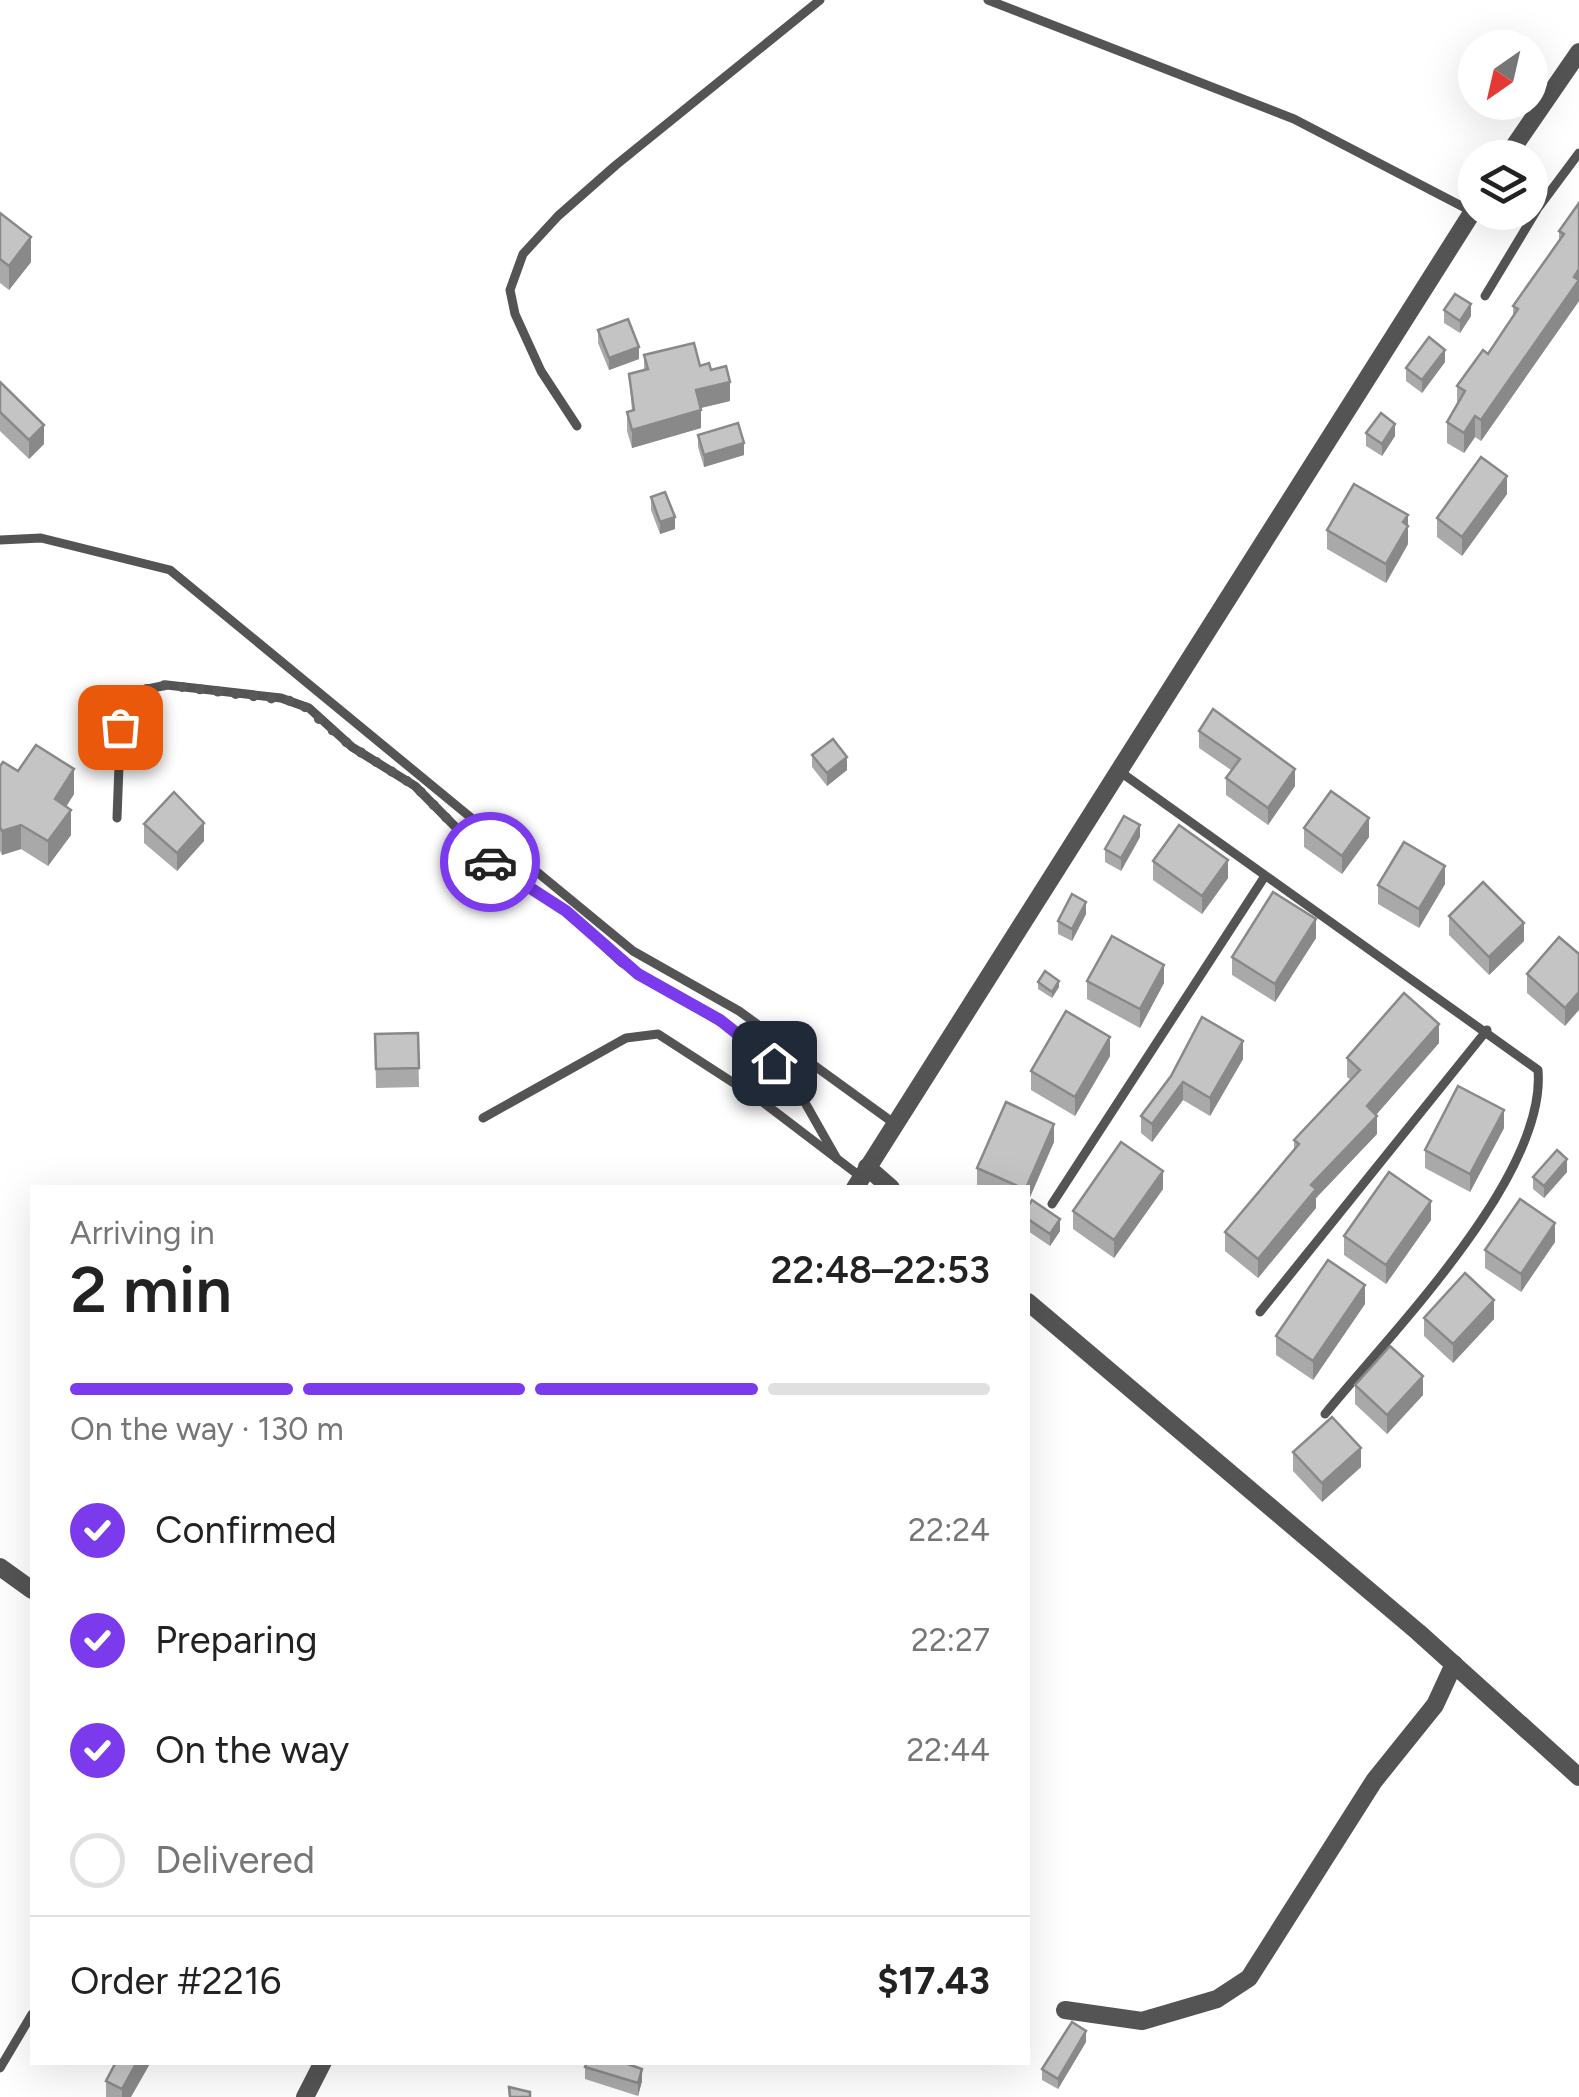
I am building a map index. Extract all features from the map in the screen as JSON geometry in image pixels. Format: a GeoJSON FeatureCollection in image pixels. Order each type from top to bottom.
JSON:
{"type":"FeatureCollection","features":[{"type":"Feature","properties":{"kind":"street"},"geometry":{"type":"LineString","coordinates":[[1518,140],[1579,52]]}},
{"type":"Feature","properties":{"kind":"street"},"geometry":{"type":"LineString","coordinates":[[861,1177],[1461,230]]}},
{"type":"Feature","properties":{"kind":"street"},"geometry":{"type":"LineString","coordinates":[[1030,1304],[1454,1664],[1579,1777]]}},
{"type":"Feature","properties":{"kind":"street"},"geometry":{"type":"LineString","coordinates":[[0,1568],[30,1589]]}},
{"type":"Feature","properties":{"kind":"street"},"geometry":{"type":"LineString","coordinates":[[1066,2010],[1142,2021],[1217,1999],[1249,1978],[1374,1781],[1434,1704],[1454,1664]]}},
{"type":"Feature","properties":{"kind":"street"},"geometry":{"type":"LineString","coordinates":[[306,2097],[322,2065]]}},
{"type":"Feature","properties":{"kind":"lane"},"geometry":{"type":"LineString","coordinates":[[576,426],[541,370],[515,314],[510,290],[523,254],[616,166],[820,0]]}},
{"type":"Feature","properties":{"kind":"lane"},"geometry":{"type":"LineString","coordinates":[[988,0],[1294,119],[1458,202]]}},
{"type":"Feature","properties":{"kind":"lane"},"geometry":{"type":"LineString","coordinates":[[1485,296],[1538,208],[1579,153]]}},
{"type":"Feature","properties":{"kind":"lane"},"geometry":{"type":"LineString","coordinates":[[0,540],[41,538],[170,570],[633,951],[739,1011],[895,1124]]}},
{"type":"Feature","properties":{"kind":"lane"},"geometry":{"type":"LineString","coordinates":[[116,818],[121,714],[128,693],[166,685],[299,702],[352,747],[415,786],[491,863],[566,911],[622,963],[748,1038],[795,1085],[837,1159]]}},
{"type":"Feature","properties":{"kind":"lane"},"geometry":{"type":"LineString","coordinates":[[1119,771],[1538,1070],[1520,1153],[1472,1234],[1325,1414]]}},
{"type":"Feature","properties":{"kind":"lane"},"geometry":{"type":"LineString","coordinates":[[1052,1204],[1265,876]]}},
{"type":"Feature","properties":{"kind":"lane"},"geometry":{"type":"LineString","coordinates":[[1260,1312],[1487,1030]]}},
{"type":"Feature","properties":{"kind":"lane"},"geometry":{"type":"LineString","coordinates":[[483,1118],[626,1038],[658,1034],[694,1054],[861,1177]]}},
{"type":"Feature","properties":{"kind":"lane"},"geometry":{"type":"LineString","coordinates":[[0,2068],[30,2017]]}},
{"type":"Feature","properties":{"kind":"building"},"geometry":{"type":"Polygon","coordinates":[[[1579,203],[1579,269],[1574,277],[1579,280],[1481,420],[1475,416],[1464,433],[1447,422],[1465,391],[1457,386],[1483,350],[1488,354],[1518,309],[1513,306],[1564,234],[1559,231],[1579,203]]]}},
{"type":"Feature","properties":{"kind":"building"},"geometry":{"type":"Polygon","coordinates":[[[0,213],[31,237],[9,266],[0,259],[0,213]]]}},
{"type":"Feature","properties":{"kind":"building"},"geometry":{"type":"Polygon","coordinates":[[[1455,294],[1471,304],[1460,321],[1444,310],[1455,294]]]}},
{"type":"Feature","properties":{"kind":"building"},"geometry":{"type":"Polygon","coordinates":[[[628,319],[639,347],[609,358],[598,330],[628,319]]]}},
{"type":"Feature","properties":{"kind":"building"},"geometry":{"type":"Polygon","coordinates":[[[1429,337],[1445,350],[1422,380],[1406,368],[1429,337]]]}},
{"type":"Feature","properties":{"kind":"building"},"geometry":{"type":"Polygon","coordinates":[[[694,343],[700,366],[709,363],[711,370],[726,366],[730,382],[696,390],[701,410],[632,430],[627,412],[634,410],[629,374],[648,369],[644,355],[694,343]]]}},
{"type":"Feature","properties":{"kind":"building"},"geometry":{"type":"Polygon","coordinates":[[[0,382],[44,425],[29,440],[0,412],[0,382]]]}},
{"type":"Feature","properties":{"kind":"building"},"geometry":{"type":"Polygon","coordinates":[[[1381,413],[1395,424],[1382,444],[1366,433],[1381,413]]]}},
{"type":"Feature","properties":{"kind":"building"},"geometry":{"type":"Polygon","coordinates":[[[738,423],[744,443],[704,455],[698,435],[738,423]]]}},
{"type":"Feature","properties":{"kind":"building"},"geometry":{"type":"Polygon","coordinates":[[[1481,457],[1507,476],[1462,537],[1437,518],[1481,457]]]}},
{"type":"Feature","properties":{"kind":"building"},"geometry":{"type":"Polygon","coordinates":[[[1354,484],[1408,515],[1403,522],[1408,526],[1386,564],[1327,530],[1354,484]]]}},
{"type":"Feature","properties":{"kind":"building"},"geometry":{"type":"Polygon","coordinates":[[[665,492],[675,517],[660,522],[651,497],[665,492]]]}},
{"type":"Feature","properties":{"kind":"building"},"geometry":{"type":"Polygon","coordinates":[[[1213,709],[1295,769],[1268,808],[1226,778],[1240,759],[1199,731],[1213,709]]]}},
{"type":"Feature","properties":{"kind":"building"},"geometry":{"type":"Polygon","coordinates":[[[833,739],[847,757],[827,773],[812,755],[833,739]]]}},
{"type":"Feature","properties":{"kind":"building"},"geometry":{"type":"Polygon","coordinates":[[[36,745],[74,769],[55,799],[71,810],[48,841],[21,825],[2,831],[0,827],[0,766],[3,762],[18,771],[36,745]]]}},
{"type":"Feature","properties":{"kind":"building"},"geometry":{"type":"Polygon","coordinates":[[[1331,791],[1369,818],[1342,856],[1304,828],[1331,791]]]}},
{"type":"Feature","properties":{"kind":"building"},"geometry":{"type":"Polygon","coordinates":[[[174,792],[204,823],[177,853],[144,824],[174,792]]]}},
{"type":"Feature","properties":{"kind":"building"},"geometry":{"type":"Polygon","coordinates":[[[1124,816],[1140,825],[1121,858],[1105,849],[1124,816]]]}},
{"type":"Feature","properties":{"kind":"building"},"geometry":{"type":"Polygon","coordinates":[[[1179,825],[1228,860],[1202,896],[1153,861],[1179,825]]]}},
{"type":"Feature","properties":{"kind":"building"},"geometry":{"type":"Polygon","coordinates":[[[1404,842],[1445,866],[1419,909],[1378,885],[1404,842]]]}},
{"type":"Feature","properties":{"kind":"building"},"geometry":{"type":"Polygon","coordinates":[[[1483,882],[1524,923],[1489,957],[1449,916],[1483,882]]]}},
{"type":"Feature","properties":{"kind":"building"},"geometry":{"type":"Polygon","coordinates":[[[1273,892],[1316,919],[1275,984],[1232,957],[1273,892]]]}},
{"type":"Feature","properties":{"kind":"building"},"geometry":{"type":"Polygon","coordinates":[[[1072,894],[1086,902],[1072,929],[1058,921],[1072,894]]]}},
{"type":"Feature","properties":{"kind":"building"},"geometry":{"type":"Polygon","coordinates":[[[1112,936],[1164,965],[1140,1009],[1087,981],[1112,936]]]}},
{"type":"Feature","properties":{"kind":"building"},"geometry":{"type":"Polygon","coordinates":[[[1559,937],[1579,954],[1579,992],[1565,1008],[1527,974],[1559,937]]]}},
{"type":"Feature","properties":{"kind":"building"},"geometry":{"type":"Polygon","coordinates":[[[1045,971],[1059,981],[1052,992],[1038,982],[1045,971]]]}},
{"type":"Feature","properties":{"kind":"building"},"geometry":{"type":"Polygon","coordinates":[[[1404,993],[1439,1024],[1367,1106],[1377,1116],[1311,1185],[1316,1189],[1258,1259],[1225,1232],[1299,1144],[1294,1140],[1360,1070],[1347,1058],[1404,993]]]}},
{"type":"Feature","properties":{"kind":"building"},"geometry":{"type":"Polygon","coordinates":[[[1066,1011],[1110,1037],[1075,1097],[1031,1071],[1066,1011]]]}},
{"type":"Feature","properties":{"kind":"building"},"geometry":{"type":"Polygon","coordinates":[[[1202,1017],[1243,1041],[1210,1098],[1183,1082],[1152,1124],[1141,1116],[1171,1076],[1202,1017]]]}},
{"type":"Feature","properties":{"kind":"building"},"geometry":{"type":"Polygon","coordinates":[[[418,1033],[419,1068],[376,1069],[375,1034],[418,1033]]]}},
{"type":"Feature","properties":{"kind":"building"},"geometry":{"type":"Polygon","coordinates":[[[1458,1086],[1504,1110],[1470,1174],[1425,1150],[1458,1086]]]}},
{"type":"Feature","properties":{"kind":"building"},"geometry":{"type":"Polygon","coordinates":[[[1006,1102],[1054,1124],[1027,1185],[1015,1185],[977,1168],[1006,1102]]]}},
{"type":"Feature","properties":{"kind":"building"},"geometry":{"type":"Polygon","coordinates":[[[1121,1142],[1163,1171],[1114,1240],[1073,1211],[1121,1142]]]}},
{"type":"Feature","properties":{"kind":"building"},"geometry":{"type":"Polygon","coordinates":[[[1557,1150],[1567,1159],[1544,1186],[1533,1177],[1557,1150]]]}},
{"type":"Feature","properties":{"kind":"building"},"geometry":{"type":"Polygon","coordinates":[[[1389,1172],[1431,1201],[1386,1265],[1344,1236],[1389,1172]]]}},
{"type":"Feature","properties":{"kind":"building"},"geometry":{"type":"Polygon","coordinates":[[[1520,1199],[1555,1223],[1521,1274],[1485,1250],[1520,1199]]]}},
{"type":"Feature","properties":{"kind":"building"},"geometry":{"type":"Polygon","coordinates":[[[1032,1200],[1060,1219],[1050,1234],[1030,1220],[1032,1200]]]}},
{"type":"Feature","properties":{"kind":"building"},"geometry":{"type":"Polygon","coordinates":[[[1328,1260],[1365,1285],[1313,1361],[1276,1336],[1328,1260]]]}},
{"type":"Feature","properties":{"kind":"building"},"geometry":{"type":"Polygon","coordinates":[[[1465,1273],[1494,1300],[1453,1344],[1424,1318],[1465,1273]]]}},
{"type":"Feature","properties":{"kind":"building"},"geometry":{"type":"Polygon","coordinates":[[[1390,1346],[1423,1376],[1387,1415],[1355,1385],[1390,1346]]]}},
{"type":"Feature","properties":{"kind":"building"},"geometry":{"type":"Polygon","coordinates":[[[1332,1417],[1361,1448],[1322,1483],[1293,1452],[1332,1417]]]}},
{"type":"Feature","properties":{"kind":"building"},"geometry":{"type":"Polygon","coordinates":[[[1072,2022],[1086,2031],[1058,2079],[1042,2069],[1072,2022]]]}},
{"type":"Feature","properties":{"kind":"building"},"geometry":{"type":"Polygon","coordinates":[[[114,2065],[135,2065],[122,2089],[106,2081],[114,2065]]]}},
{"type":"Feature","properties":{"kind":"building"},"geometry":{"type":"Polygon","coordinates":[[[631,2065],[642,2069],[638,2083],[585,2067],[631,2065]]]}},
{"type":"Feature","properties":{"kind":"building"},"geometry":{"type":"Polygon","coordinates":[[[509,2087],[530,2092],[530,2097],[510,2097],[509,2087]]]}},
{"type":"Feature","properties":{"kind":"way so far"},"geometry":{"type":"LineString","coordinates":[[120,727],[124,698],[152,685],[299,702],[318,714],[352,747],[415,786],[490,862]]}},
{"type":"Feature","properties":{"kind":"route"},"geometry":{"type":"LineString","coordinates":[[490,862],[566,911],[622,963],[748,1038],[774,1063]]}}]}
